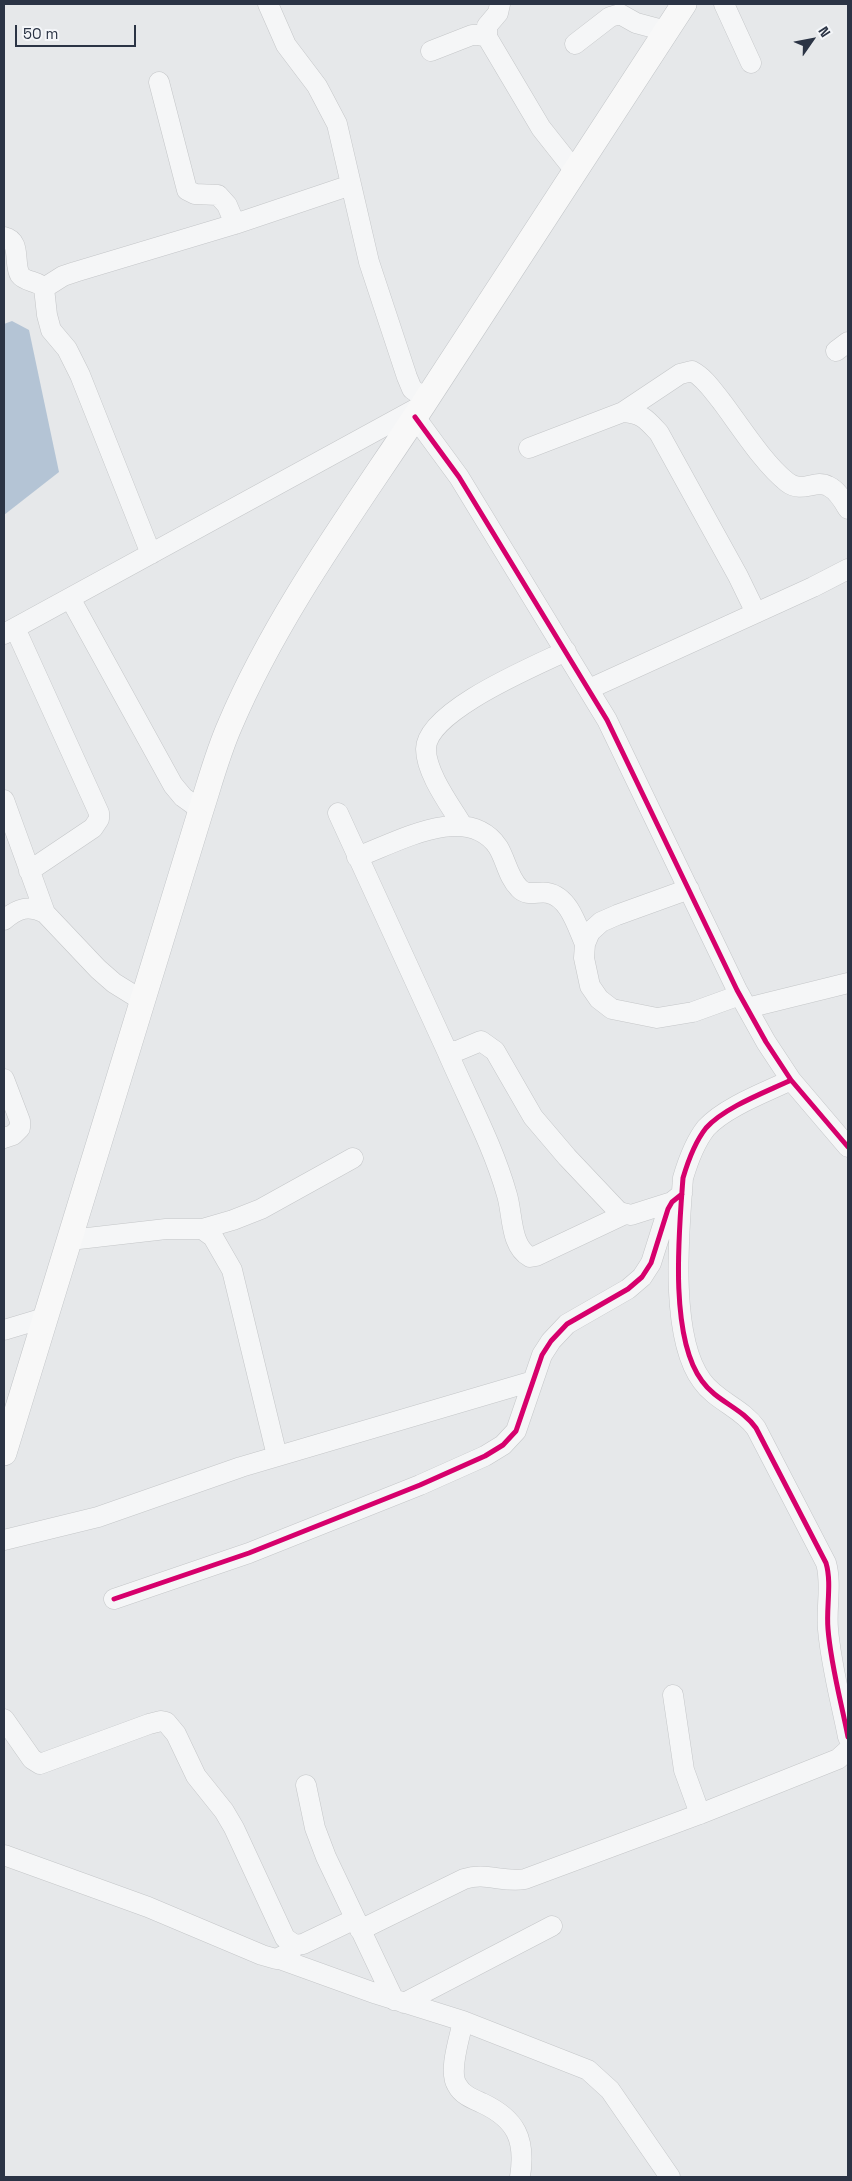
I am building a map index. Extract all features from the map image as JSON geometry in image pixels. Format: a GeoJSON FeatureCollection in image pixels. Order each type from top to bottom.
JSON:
{"type":"FeatureCollection","features":[{"type":"Feature","properties":{"kind":"main road"},"geometry":{"type":"LineString","coordinates":[[4,1453],[201,810],[230,725],[257,669],[305,584],[684,4]]}},
{"type":"Feature","properties":{"kind":"street"},"geometry":{"type":"LineString","coordinates":[[268,4],[286,45],[317,86],[337,124],[369,262],[407,377],[421,407],[459,477],[607,720],[744,1002],[766,1042],[791,1080],[848,1147]]}},
{"type":"Feature","properties":{"kind":"street"},"geometry":{"type":"LineString","coordinates":[[500,4],[498,13],[487,26],[487,37],[541,128],[575,171]]}},
{"type":"Feature","properties":{"kind":"street"},"geometry":{"type":"LineString","coordinates":[[724,4],[751,63]]}},
{"type":"Feature","properties":{"kind":"street"},"geometry":{"type":"LineString","coordinates":[[575,44],[610,17],[620,14],[636,23],[666,31]]}},
{"type":"Feature","properties":{"kind":"street"},"geometry":{"type":"LineString","coordinates":[[431,51],[472,35],[479,34],[487,37]]}},
{"type":"Feature","properties":{"kind":"street"},"geometry":{"type":"LineString","coordinates":[[159,82],[187,190],[195,194],[218,195],[228,205],[235,224]]}},
{"type":"Feature","properties":{"kind":"street"},"geometry":{"type":"LineString","coordinates":[[44,288],[63,276],[235,224],[351,185]]}},
{"type":"Feature","properties":{"kind":"street"},"geometry":{"type":"LineString","coordinates":[[4,237],[12,241],[15,247],[20,275],[44,288]]}},
{"type":"Feature","properties":{"kind":"street"},"geometry":{"type":"LineString","coordinates":[[44,288],[47,315],[52,330],[66,349],[80,375],[152,554]]}},
{"type":"Feature","properties":{"kind":"street"},"geometry":{"type":"LineString","coordinates":[[529,448],[623,412],[680,374],[692,372],[698,374],[710,386],[769,464],[788,482],[802,488],[824,484],[829,486],[836,491],[848,508]]}},
{"type":"Feature","properties":{"kind":"street"},"geometry":{"type":"LineString","coordinates":[[29,871],[93,828],[99,819],[99,813],[9,631],[421,407]]}},
{"type":"Feature","properties":{"kind":"street"},"geometry":{"type":"LineString","coordinates":[[623,412],[636,412],[648,420],[659,433],[756,613]]}},
{"type":"Feature","properties":{"kind":"street"},"geometry":{"type":"LineString","coordinates":[[589,689],[848,569]]}},
{"type":"Feature","properties":{"kind":"street"},"geometry":{"type":"LineString","coordinates":[[70,598],[173,785],[182,797],[201,810]]}},
{"type":"Feature","properties":{"kind":"street"},"geometry":{"type":"LineString","coordinates":[[462,825],[430,765],[426,748],[427,740],[432,732],[450,714],[467,701],[566,651]]}},
{"type":"Feature","properties":{"kind":"street"},"geometry":{"type":"LineString","coordinates":[[4,800],[45,913],[98,970],[114,983],[143,1001]]}},
{"type":"Feature","properties":{"kind":"street"},"geometry":{"type":"LineString","coordinates":[[338,813],[498,1166],[508,1197],[516,1239],[524,1254],[530,1257],[536,1256],[625,1214],[677,1198]]}},
{"type":"Feature","properties":{"kind":"street"},"geometry":{"type":"LineString","coordinates":[[358,857],[440,826],[462,825],[473,828],[491,840],[498,848],[514,882],[520,890],[527,894],[547,893],[561,900],[566,905],[585,944]]}},
{"type":"Feature","properties":{"kind":"street"},"geometry":{"type":"LineString","coordinates":[[689,889],[601,922],[590,932],[585,944],[584,958],[590,986],[599,999],[612,1009],[656,1018],[848,982]]}},
{"type":"Feature","properties":{"kind":"street"},"geometry":{"type":"LineString","coordinates":[[4,920],[24,908],[34,908],[45,913]]}},
{"type":"Feature","properties":{"kind":"street"},"geometry":{"type":"LineString","coordinates":[[447,1050],[457,1051],[481,1041],[495,1051],[533,1117],[611,1205],[625,1214]]}},
{"type":"Feature","properties":{"kind":"street"},"geometry":{"type":"LineString","coordinates":[[4,1079],[20,1121],[20,1128],[13,1135],[4,1138]]}},
{"type":"Feature","properties":{"kind":"street"},"geometry":{"type":"LineString","coordinates":[[114,1599],[249,1553],[420,1485],[486,1456],[503,1445],[516,1431],[542,1355],[551,1341],[568,1324],[628,1289],[642,1278],[652,1263],[655,1246],[677,1198],[686,1167],[706,1128],[739,1105],[791,1080]]}},
{"type":"Feature","properties":{"kind":"street"},"geometry":{"type":"LineString","coordinates":[[70,1240],[166,1229],[202,1229],[234,1220],[261,1209],[353,1158]]}},
{"type":"Feature","properties":{"kind":"street"},"geometry":{"type":"LineString","coordinates":[[677,1198],[678,1262],[684,1335],[692,1363],[701,1381],[717,1397],[742,1413],[756,1428],[826,1563],[829,1580],[826,1608],[831,1659],[848,1737]]}},
{"type":"Feature","properties":{"kind":"street"},"geometry":{"type":"LineString","coordinates":[[202,1229],[213,1237],[232,1270],[277,1456]]}},
{"type":"Feature","properties":{"kind":"street"},"geometry":{"type":"LineString","coordinates":[[4,1330],[44,1318]]}},
{"type":"Feature","properties":{"kind":"street"},"geometry":{"type":"LineString","coordinates":[[4,1540],[98,1516],[277,1456],[533,1381]]}},
{"type":"Feature","properties":{"kind":"street"},"geometry":{"type":"LineString","coordinates":[[673,1695],[684,1770],[700,1814]]}},
{"type":"Feature","properties":{"kind":"street"},"geometry":{"type":"LineString","coordinates":[[4,1719],[32,1759],[40,1764],[149,1724],[161,1721],[166,1722],[176,1734],[196,1776],[224,1811],[234,1828],[285,1938],[295,1945],[303,1944],[357,1925],[464,1879],[482,1875],[508,1880],[525,1879],[700,1814],[838,1759],[848,1750]]}},
{"type":"Feature","properties":{"kind":"street"},"geometry":{"type":"LineString","coordinates":[[306,1785],[315,1828],[326,1857],[357,1925],[399,2001]]}},
{"type":"Feature","properties":{"kind":"street"},"geometry":{"type":"LineString","coordinates":[[4,1855],[148,1907],[262,1954],[464,2021],[588,2070],[598,2077],[610,2090],[670,2177]]}},
{"type":"Feature","properties":{"kind":"street"},"geometry":{"type":"LineString","coordinates":[[399,2001],[552,1926]]}},
{"type":"Feature","properties":{"kind":"street"},"geometry":{"type":"LineString","coordinates":[[280,1959],[303,1944]]}},
{"type":"Feature","properties":{"kind":"street"},"geometry":{"type":"LineString","coordinates":[[464,2021],[454,2068],[456,2085],[467,2096],[496,2110],[515,2126],[521,2152],[520,2177]]}},
{"type":"Feature","properties":{"kind":"water"},"geometry":{"type":"Polygon","coordinates":[[[12,321],[29,330],[59,472],[4,515],[4,324],[12,321]]]}},
{"type":"Feature","properties":{"kind":"cycle path"},"geometry":{"type":"LineString","coordinates":[[415,417],[459,477],[607,720],[737,990],[766,1042],[791,1080],[848,1147]]}},
{"type":"Feature","properties":{"kind":"cycle path"},"geometry":{"type":"LineString","coordinates":[[791,1080],[724,1113],[706,1128],[695,1145],[683,1178],[679,1254],[680,1311],[692,1362],[702,1381],[714,1394],[744,1415],[756,1428],[826,1563],[829,1579],[829,1643],[848,1737]]}},
{"type":"Feature","properties":{"kind":"cycle path"},"geometry":{"type":"LineString","coordinates":[[114,1599],[249,1553],[420,1485],[485,1456],[503,1445],[516,1431],[542,1355],[551,1341],[567,1324],[628,1289],[642,1277],[651,1263],[668,1209],[672,1202],[682,1194]]}}]}
